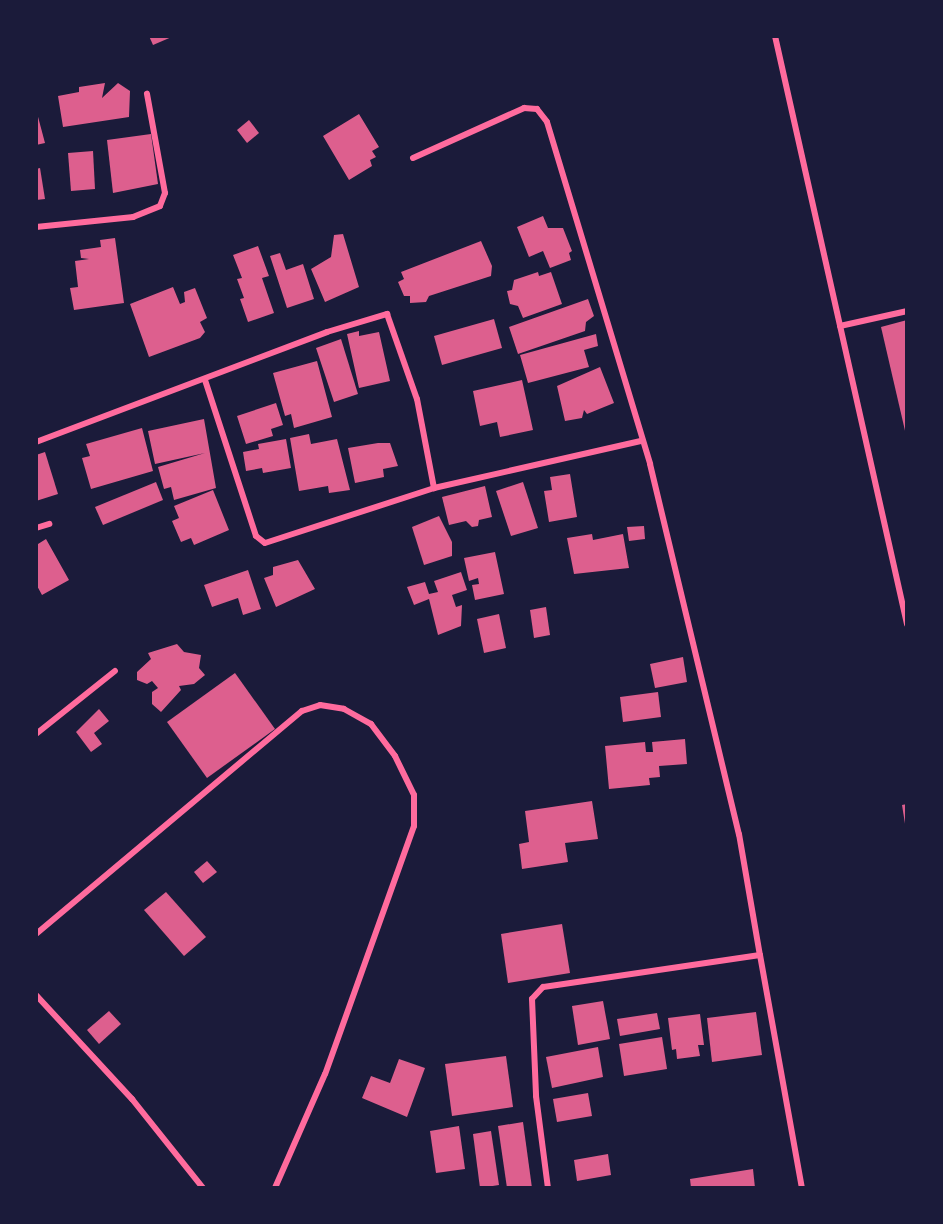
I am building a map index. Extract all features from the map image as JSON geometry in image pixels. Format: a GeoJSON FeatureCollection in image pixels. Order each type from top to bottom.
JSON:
{"type":"FeatureCollection","features":[{"type":"Feature","properties":{"kind":"street"},"geometry":{"type":"LineString","coordinates":[[775,36],[907,624]]}},
{"type":"Feature","properties":{"kind":"street"},"geometry":{"type":"LineString","coordinates":[[36,227],[133,217],[160,206],[165,193],[147,94]]}},
{"type":"Feature","properties":{"kind":"street"},"geometry":{"type":"LineString","coordinates":[[413,158],[524,108],[537,109],[547,122],[641,441],[704,682],[740,834],[802,1188]]}},
{"type":"Feature","properties":{"kind":"street"},"geometry":{"type":"LineString","coordinates":[[840,326],[907,311]]}},
{"type":"Feature","properties":{"kind":"street"},"geometry":{"type":"LineString","coordinates":[[36,442],[327,332],[387,314],[417,399],[434,488]]}},
{"type":"Feature","properties":{"kind":"street"},"geometry":{"type":"LineString","coordinates":[[205,380],[256,536],[265,543],[434,488],[641,441]]}},
{"type":"Feature","properties":{"kind":"street"},"geometry":{"type":"LineString","coordinates":[[36,528],[49,524]]}},
{"type":"Feature","properties":{"kind":"street"},"geometry":{"type":"LineString","coordinates":[[36,734],[115,671]]}},
{"type":"Feature","properties":{"kind":"street"},"geometry":{"type":"LineString","coordinates":[[36,934],[302,711],[320,705],[344,709],[371,724],[394,756],[414,795],[414,826],[325,1074],[275,1188]]}},
{"type":"Feature","properties":{"kind":"street"},"geometry":{"type":"LineString","coordinates":[[548,1188],[536,1096],[531,999],[543,987],[760,955]]}},
{"type":"Feature","properties":{"kind":"street"},"geometry":{"type":"LineString","coordinates":[[36,995],[109,1072],[203,1188]]}},
{"type":"Feature","properties":{"kind":"building"},"geometry":{"type":"Polygon","coordinates":[[[149,36],[174,36],[153,45],[149,36]]]}},
{"type":"Feature","properties":{"kind":"building"},"geometry":{"type":"Polygon","coordinates":[[[105,83],[102,98],[118,83],[130,91],[129,117],[63,127],[58,96],[79,92],[79,87],[105,83]]]}},
{"type":"Feature","properties":{"kind":"building"},"geometry":{"type":"Polygon","coordinates":[[[36,114],[45,143],[36,145],[36,114]]]}},
{"type":"Feature","properties":{"kind":"building"},"geometry":{"type":"Polygon","coordinates":[[[359,114],[379,147],[372,151],[376,157],[370,160],[372,166],[349,180],[323,136],[359,114]]]}},
{"type":"Feature","properties":{"kind":"building"},"geometry":{"type":"Polygon","coordinates":[[[249,120],[259,133],[247,143],[237,130],[249,120]]]}},
{"type":"Feature","properties":{"kind":"building"},"geometry":{"type":"Polygon","coordinates":[[[151,134],[158,184],[113,193],[107,140],[151,134]]]}},
{"type":"Feature","properties":{"kind":"building"},"geometry":{"type":"Polygon","coordinates":[[[93,151],[95,189],[71,191],[68,153],[93,151]]]}},
{"type":"Feature","properties":{"kind":"building"},"geometry":{"type":"Polygon","coordinates":[[[40,168],[45,199],[36,200],[36,169],[40,168]]]}},
{"type":"Feature","properties":{"kind":"building"},"geometry":{"type":"Polygon","coordinates":[[[543,216],[548,228],[563,228],[572,251],[569,253],[571,260],[550,268],[543,251],[529,257],[517,227],[543,216]]]}},
{"type":"Feature","properties":{"kind":"building"},"geometry":{"type":"Polygon","coordinates":[[[343,234],[359,287],[325,302],[311,269],[331,257],[334,235],[343,234]]]}},
{"type":"Feature","properties":{"kind":"building"},"geometry":{"type":"Polygon","coordinates":[[[115,238],[124,303],[74,310],[70,288],[78,287],[75,261],[89,259],[81,258],[80,250],[101,247],[100,240],[115,238]]]}},
{"type":"Feature","properties":{"kind":"building"},"geometry":{"type":"Polygon","coordinates":[[[481,241],[492,266],[491,276],[429,296],[426,302],[410,303],[410,296],[404,296],[398,282],[404,279],[401,272],[481,241]]]}},
{"type":"Feature","properties":{"kind":"building"},"geometry":{"type":"Polygon","coordinates":[[[258,246],[269,276],[262,278],[274,313],[248,322],[240,299],[244,298],[237,279],[242,278],[233,255],[258,246]]]}},
{"type":"Feature","properties":{"kind":"building"},"geometry":{"type":"Polygon","coordinates":[[[280,253],[286,270],[303,264],[314,299],[287,308],[270,256],[280,253]]]}},
{"type":"Feature","properties":{"kind":"building"},"geometry":{"type":"Polygon","coordinates":[[[538,272],[539,276],[551,272],[562,304],[523,318],[518,306],[510,304],[507,291],[512,290],[514,280],[538,272]]]}},
{"type":"Feature","properties":{"kind":"building"},"geometry":{"type":"Polygon","coordinates":[[[173,287],[180,304],[185,302],[184,292],[195,288],[207,318],[200,322],[205,332],[200,338],[149,357],[130,304],[173,287]]]}},
{"type":"Feature","properties":{"kind":"building"},"geometry":{"type":"Polygon","coordinates":[[[588,299],[594,316],[586,322],[585,331],[518,354],[509,327],[588,299]]]}},
{"type":"Feature","properties":{"kind":"building"},"geometry":{"type":"Polygon","coordinates":[[[494,319],[502,348],[442,365],[434,336],[494,319]]]}},
{"type":"Feature","properties":{"kind":"building"},"geometry":{"type":"Polygon","coordinates":[[[907,320],[907,435],[906,435],[881,327],[907,320]]]}},
{"type":"Feature","properties":{"kind":"building"},"geometry":{"type":"Polygon","coordinates":[[[359,331],[359,336],[379,332],[390,381],[359,388],[347,334],[359,331]]]}},
{"type":"Feature","properties":{"kind":"building"},"geometry":{"type":"Polygon","coordinates":[[[596,334],[598,346],[584,350],[589,367],[528,383],[520,355],[596,334]]]}},
{"type":"Feature","properties":{"kind":"building"},"geometry":{"type":"Polygon","coordinates":[[[341,339],[358,394],[334,402],[316,348],[341,339]]]}},
{"type":"Feature","properties":{"kind":"building"},"geometry":{"type":"Polygon","coordinates":[[[317,361],[332,417],[294,428],[291,414],[285,416],[273,373],[317,361]]]}},
{"type":"Feature","properties":{"kind":"building"},"geometry":{"type":"Polygon","coordinates":[[[600,367],[614,403],[587,414],[584,410],[582,418],[565,421],[557,386],[600,367]]]}},
{"type":"Feature","properties":{"kind":"building"},"geometry":{"type":"Polygon","coordinates":[[[522,380],[533,430],[500,437],[497,422],[480,426],[473,391],[522,380]]]}},
{"type":"Feature","properties":{"kind":"building"},"geometry":{"type":"Polygon","coordinates":[[[276,403],[283,425],[271,429],[273,436],[246,444],[237,416],[276,403]]]}},
{"type":"Feature","properties":{"kind":"building"},"geometry":{"type":"Polygon","coordinates":[[[204,419],[216,488],[174,500],[171,487],[164,489],[158,467],[205,453],[155,464],[148,431],[204,419]]]}},
{"type":"Feature","properties":{"kind":"building"},"geometry":{"type":"Polygon","coordinates":[[[142,428],[153,471],[91,489],[82,458],[90,456],[86,444],[142,428]]]}},
{"type":"Feature","properties":{"kind":"building"},"geometry":{"type":"Polygon","coordinates":[[[309,434],[311,444],[337,439],[350,490],[329,493],[328,486],[299,491],[290,438],[309,434]]]}},
{"type":"Feature","properties":{"kind":"building"},"geometry":{"type":"Polygon","coordinates":[[[286,439],[291,468],[263,473],[262,468],[246,471],[243,452],[259,449],[258,444],[286,439]]]}},
{"type":"Feature","properties":{"kind":"building"},"geometry":{"type":"Polygon","coordinates":[[[390,443],[398,466],[383,469],[384,477],[355,483],[348,448],[390,443]]]}},
{"type":"Feature","properties":{"kind":"building"},"geometry":{"type":"Polygon","coordinates":[[[45,452],[58,494],[36,501],[36,455],[45,452]]]}},
{"type":"Feature","properties":{"kind":"building"},"geometry":{"type":"Polygon","coordinates":[[[570,474],[577,517],[549,522],[544,491],[552,490],[550,477],[570,474]]]}},
{"type":"Feature","properties":{"kind":"building"},"geometry":{"type":"Polygon","coordinates":[[[156,482],[163,500],[103,525],[95,507],[156,482]]]}},
{"type":"Feature","properties":{"kind":"building"},"geometry":{"type":"Polygon","coordinates":[[[523,482],[538,528],[511,536],[496,491],[523,482]]]}},
{"type":"Feature","properties":{"kind":"building"},"geometry":{"type":"Polygon","coordinates":[[[485,486],[492,517],[479,520],[478,526],[472,527],[466,521],[449,525],[442,497],[485,486]]]}},
{"type":"Feature","properties":{"kind":"building"},"geometry":{"type":"Polygon","coordinates":[[[213,490],[229,530],[194,545],[191,538],[181,542],[172,521],[179,518],[174,506],[213,490]]]}},
{"type":"Feature","properties":{"kind":"building"},"geometry":{"type":"Polygon","coordinates":[[[439,516],[452,542],[452,556],[424,565],[412,527],[439,516]]]}},
{"type":"Feature","properties":{"kind":"building"},"geometry":{"type":"Polygon","coordinates":[[[644,526],[645,539],[629,541],[627,527],[644,526]]]}},
{"type":"Feature","properties":{"kind":"building"},"geometry":{"type":"Polygon","coordinates":[[[592,534],[593,540],[623,534],[629,568],[574,574],[567,538],[592,534]]]}},
{"type":"Feature","properties":{"kind":"building"},"geometry":{"type":"Polygon","coordinates":[[[46,539],[69,580],[42,595],[36,584],[36,541],[38,544],[46,539]]]}},
{"type":"Feature","properties":{"kind":"building"},"geometry":{"type":"Polygon","coordinates":[[[495,552],[504,594],[475,600],[472,585],[479,584],[478,578],[469,581],[464,558],[495,552]]]}},
{"type":"Feature","properties":{"kind":"building"},"geometry":{"type":"Polygon","coordinates":[[[298,560],[315,589],[276,607],[264,578],[273,575],[273,567],[298,560]]]}},
{"type":"Feature","properties":{"kind":"building"},"geometry":{"type":"Polygon","coordinates":[[[248,570],[261,609],[243,615],[238,598],[212,607],[204,585],[248,570]]]}},
{"type":"Feature","properties":{"kind":"building"},"geometry":{"type":"Polygon","coordinates":[[[461,572],[467,590],[452,595],[456,607],[462,605],[461,626],[438,635],[429,599],[414,605],[407,587],[425,582],[429,594],[438,592],[434,581],[461,572]]]}},
{"type":"Feature","properties":{"kind":"building"},"geometry":{"type":"Polygon","coordinates":[[[546,607],[550,635],[534,638],[530,610],[546,607]]]}},
{"type":"Feature","properties":{"kind":"building"},"geometry":{"type":"Polygon","coordinates":[[[499,614],[506,648],[484,653],[477,619],[499,614]]]}},
{"type":"Feature","properties":{"kind":"building"},"geometry":{"type":"Polygon","coordinates":[[[177,644],[184,652],[201,655],[199,668],[205,675],[194,684],[179,686],[181,690],[161,712],[152,704],[152,692],[158,688],[152,681],[147,684],[137,680],[137,672],[151,659],[148,653],[177,644]]]}},
{"type":"Feature","properties":{"kind":"building"},"geometry":{"type":"Polygon","coordinates":[[[683,657],[687,682],[655,688],[650,664],[683,657]]]}},
{"type":"Feature","properties":{"kind":"building"},"geometry":{"type":"Polygon","coordinates":[[[235,673],[275,729],[207,778],[167,722],[235,673]]]}},
{"type":"Feature","properties":{"kind":"building"},"geometry":{"type":"Polygon","coordinates":[[[658,692],[661,717],[623,722],[620,697],[658,692]]]}},
{"type":"Feature","properties":{"kind":"building"},"geometry":{"type":"Polygon","coordinates":[[[99,709],[109,721],[94,733],[102,744],[91,752],[76,732],[99,709]]]}},
{"type":"Feature","properties":{"kind":"building"},"geometry":{"type":"Polygon","coordinates":[[[685,739],[687,764],[659,766],[660,777],[649,778],[650,785],[609,789],[605,746],[645,742],[646,752],[653,752],[652,742],[685,739]]]}},
{"type":"Feature","properties":{"kind":"building"},"geometry":{"type":"Polygon","coordinates":[[[592,801],[598,839],[565,843],[568,862],[522,869],[519,844],[529,842],[525,811],[592,801]]]}},
{"type":"Feature","properties":{"kind":"building"},"geometry":{"type":"Polygon","coordinates":[[[907,804],[907,830],[906,830],[902,805],[907,804]]]}},
{"type":"Feature","properties":{"kind":"building"},"geometry":{"type":"Polygon","coordinates":[[[207,861],[217,872],[203,883],[194,872],[207,861]]]}},
{"type":"Feature","properties":{"kind":"building"},"geometry":{"type":"Polygon","coordinates":[[[166,892],[206,937],[184,956],[144,910],[166,892]]]}},
{"type":"Feature","properties":{"kind":"building"},"geometry":{"type":"Polygon","coordinates":[[[562,924],[570,973],[508,983],[501,934],[562,924]]]}},
{"type":"Feature","properties":{"kind":"building"},"geometry":{"type":"Polygon","coordinates":[[[603,1001],[610,1039],[578,1045],[572,1006],[603,1001]]]}},
{"type":"Feature","properties":{"kind":"building"},"geometry":{"type":"Polygon","coordinates":[[[109,1011],[121,1024],[99,1044],[87,1030],[109,1011]]]}},
{"type":"Feature","properties":{"kind":"building"},"geometry":{"type":"Polygon","coordinates":[[[756,1012],[762,1055],[712,1062],[707,1018],[756,1012]]]}},
{"type":"Feature","properties":{"kind":"building"},"geometry":{"type":"Polygon","coordinates":[[[657,1013],[660,1029],[620,1036],[617,1019],[657,1013]]]}},
{"type":"Feature","properties":{"kind":"building"},"geometry":{"type":"Polygon","coordinates":[[[700,1014],[704,1045],[698,1045],[700,1056],[677,1059],[676,1049],[672,1050],[668,1018],[700,1014]]]}},
{"type":"Feature","properties":{"kind":"building"},"geometry":{"type":"Polygon","coordinates":[[[662,1037],[667,1069],[624,1076],[619,1044],[662,1037]]]}},
{"type":"Feature","properties":{"kind":"building"},"geometry":{"type":"Polygon","coordinates":[[[598,1047],[603,1077],[552,1088],[546,1057],[598,1047]]]}},
{"type":"Feature","properties":{"kind":"building"},"geometry":{"type":"Polygon","coordinates":[[[506,1056],[513,1107],[452,1116],[445,1064],[506,1056]]]}},
{"type":"Feature","properties":{"kind":"building"},"geometry":{"type":"Polygon","coordinates":[[[399,1059],[425,1068],[407,1117],[362,1098],[371,1076],[390,1083],[399,1059]]]}},
{"type":"Feature","properties":{"kind":"building"},"geometry":{"type":"Polygon","coordinates":[[[588,1093],[592,1116],[557,1122],[553,1099],[588,1093]]]}},
{"type":"Feature","properties":{"kind":"building"},"geometry":{"type":"Polygon","coordinates":[[[523,1122],[532,1188],[507,1188],[498,1126],[523,1122]]]}},
{"type":"Feature","properties":{"kind":"building"},"geometry":{"type":"Polygon","coordinates":[[[459,1126],[465,1169],[436,1173],[430,1131],[459,1126]]]}},
{"type":"Feature","properties":{"kind":"building"},"geometry":{"type":"Polygon","coordinates":[[[491,1131],[499,1185],[480,1188],[473,1134],[491,1131]]]}},
{"type":"Feature","properties":{"kind":"building"},"geometry":{"type":"Polygon","coordinates":[[[608,1154],[611,1175],[577,1181],[574,1160],[608,1154]]]}},
{"type":"Feature","properties":{"kind":"building"},"geometry":{"type":"Polygon","coordinates":[[[753,1169],[755,1188],[691,1188],[690,1179],[753,1169]]]}}]}
